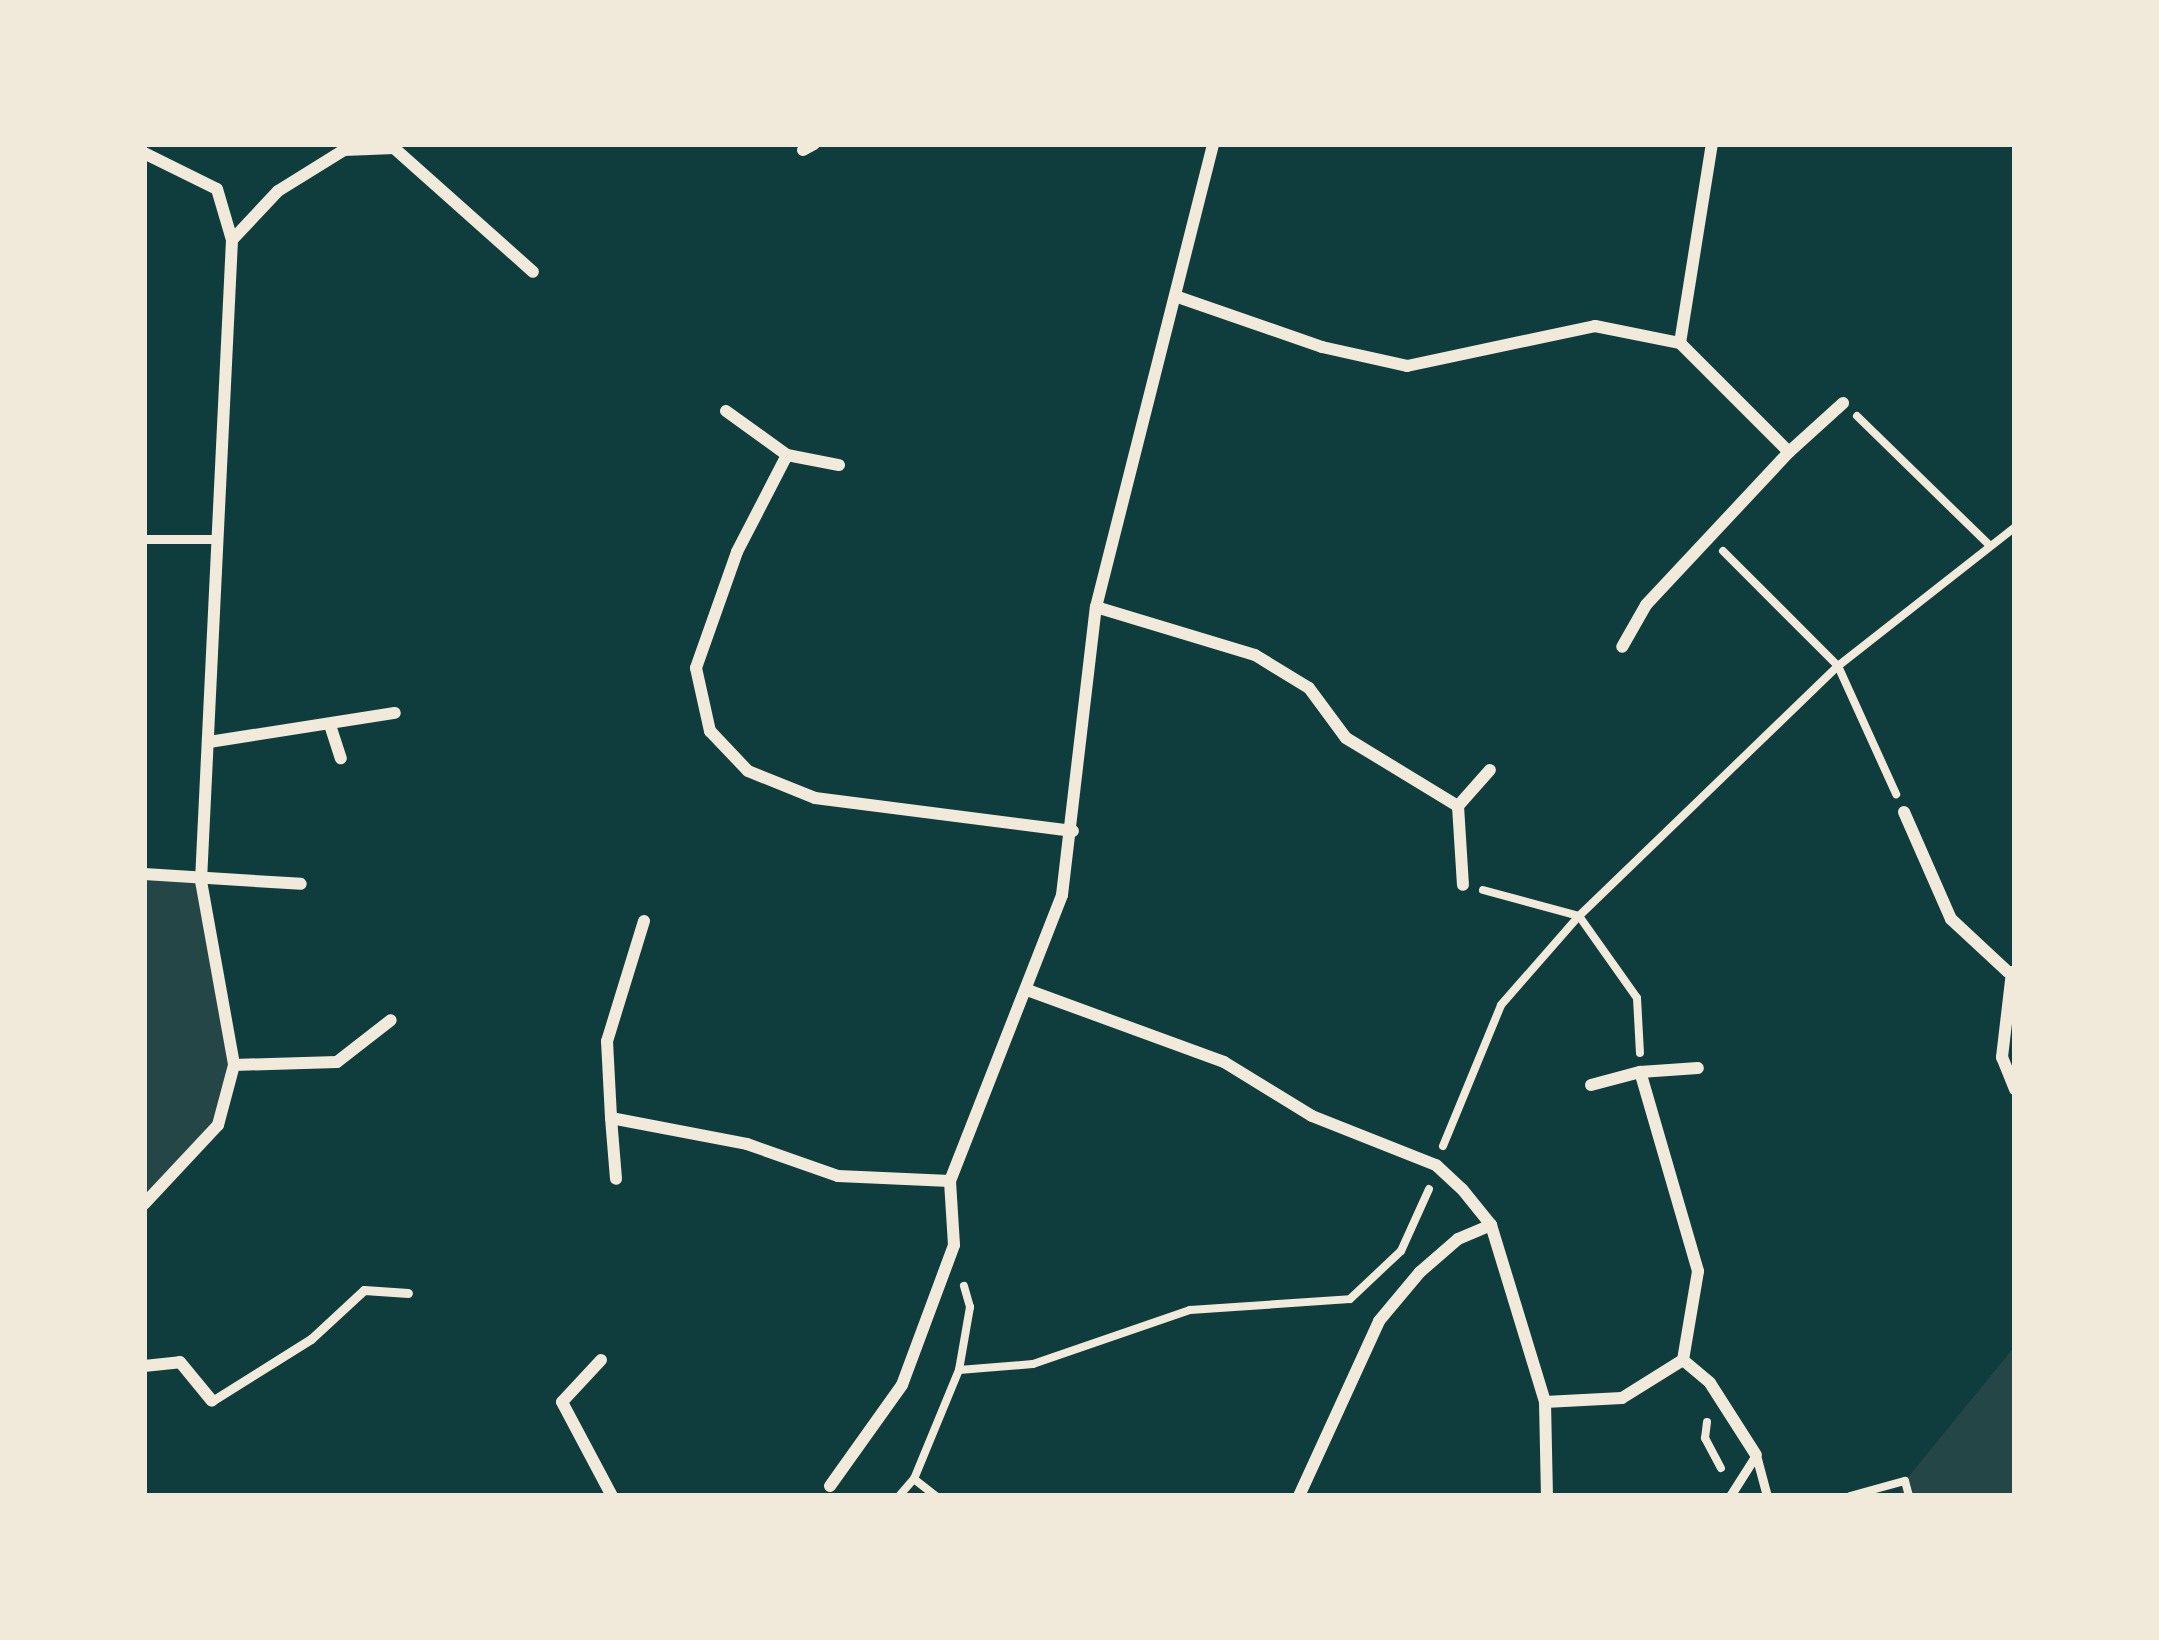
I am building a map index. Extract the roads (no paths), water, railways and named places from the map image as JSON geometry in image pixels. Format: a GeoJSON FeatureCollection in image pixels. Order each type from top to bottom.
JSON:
{"type":"FeatureCollection","features":[{"type":"Feature","properties":{"kind":"street"},"geometry":{"type":"LineString","coordinates":[[830,1486],[902,1385],[954,1245],[950,1181],[1030,991],[1073,831],[1096,607],[1213,144]]}},
{"type":"Feature","properties":{"kind":"street"},"geometry":{"type":"LineString","coordinates":[[1680,343],[1712,144]]}},
{"type":"Feature","properties":{"kind":"street"},"geometry":{"type":"LineString","coordinates":[[232,240],[278,191],[344,150],[394,148],[533,272]]}},
{"type":"Feature","properties":{"kind":"street"},"geometry":{"type":"LineString","coordinates":[[144,153],[217,188],[232,240],[201,880],[235,1065],[218,1126],[144,1204]]}},
{"type":"Feature","properties":{"kind":"street"},"geometry":{"type":"LineString","coordinates":[[1175,296],[1322,347],[1407,366],[1594,326],[1680,343],[1790,452]]}},
{"type":"Feature","properties":{"kind":"street"},"geometry":{"type":"LineString","coordinates":[[1622,647],[1646,605],[1790,452],[1843,403]]}},
{"type":"Feature","properties":{"kind":"street"},"geometry":{"type":"LineString","coordinates":[[726,411],[787,455],[839,465]]}},
{"type":"Feature","properties":{"kind":"street"},"geometry":{"type":"LineString","coordinates":[[787,455],[737,552],[697,668],[710,731],[748,771],[815,798],[1073,831]]}},
{"type":"Feature","properties":{"kind":"street"},"geometry":{"type":"LineString","coordinates":[[1096,607],[1255,656],[1309,688],[1346,738],[1458,806]]}},
{"type":"Feature","properties":{"kind":"street"},"geometry":{"type":"LineString","coordinates":[[209,742],[395,713]]}},
{"type":"Feature","properties":{"kind":"street"},"geometry":{"type":"LineString","coordinates":[[330,725],[341,758]]}},
{"type":"Feature","properties":{"kind":"street"},"geometry":{"type":"LineString","coordinates":[[1463,885],[1458,806],[1490,770]]}},
{"type":"Feature","properties":{"kind":"street"},"geometry":{"type":"LineString","coordinates":[[1904,812],[1951,919],[2011,972],[2002,1057],[2015,1090]]}},
{"type":"Feature","properties":{"kind":"street"},"geometry":{"type":"LineString","coordinates":[[144,874],[302,884]]}},
{"type":"Feature","properties":{"kind":"street"},"geometry":{"type":"LineString","coordinates":[[616,1179],[607,1041],[644,921]]}},
{"type":"Feature","properties":{"kind":"street"},"geometry":{"type":"LineString","coordinates":[[1030,991],[1129,1034],[1224,1062],[1312,1116],[1436,1165],[1491,1225],[1545,1402],[1547,1496]]}},
{"type":"Feature","properties":{"kind":"street"},"geometry":{"type":"LineString","coordinates":[[235,1065],[338,1062],[391,1020]]}},
{"type":"Feature","properties":{"kind":"street"},"geometry":{"type":"LineString","coordinates":[[1591,1085],[1640,1072],[1698,1068]]}},
{"type":"Feature","properties":{"kind":"street"},"geometry":{"type":"LineString","coordinates":[[1545,1402],[1622,1398],[1683,1360],[1698,1271],[1640,1072]]}},
{"type":"Feature","properties":{"kind":"street"},"geometry":{"type":"LineString","coordinates":[[611,1118],[747,1144],[838,1176],[950,1181]]}},
{"type":"Feature","properties":{"kind":"street"},"geometry":{"type":"LineString","coordinates":[[1299,1496],[1379,1321],[1432,1261],[1491,1225]]}},
{"type":"Feature","properties":{"kind":"street"},"geometry":{"type":"LineString","coordinates":[[601,1360],[562,1402],[612,1496]]}},
{"type":"Feature","properties":{"kind":"street"},"geometry":{"type":"LineString","coordinates":[[1683,1360],[1710,1383],[1756,1455]]}},
{"type":"Feature","properties":{"kind":"street"},"geometry":{"type":"LineString","coordinates":[[144,1366],[180,1363],[212,1401]]}},
{"type":"Feature","properties":{"kind":"lane"},"geometry":{"type":"LineString","coordinates":[[144,539],[218,539]]}},
{"type":"Feature","properties":{"kind":"lane"},"geometry":{"type":"LineString","coordinates":[[212,1401],[311,1339],[349,1298],[364,1290],[408,1293]]}},
{"type":"Feature","properties":{"kind":"lane"},"geometry":{"type":"LineString","coordinates":[[1730,1496],[1756,1455]]}},
{"type":"Feature","properties":{"kind":"lane"},"geometry":{"type":"LineString","coordinates":[[1756,1455],[1767,1496]]}}]}
